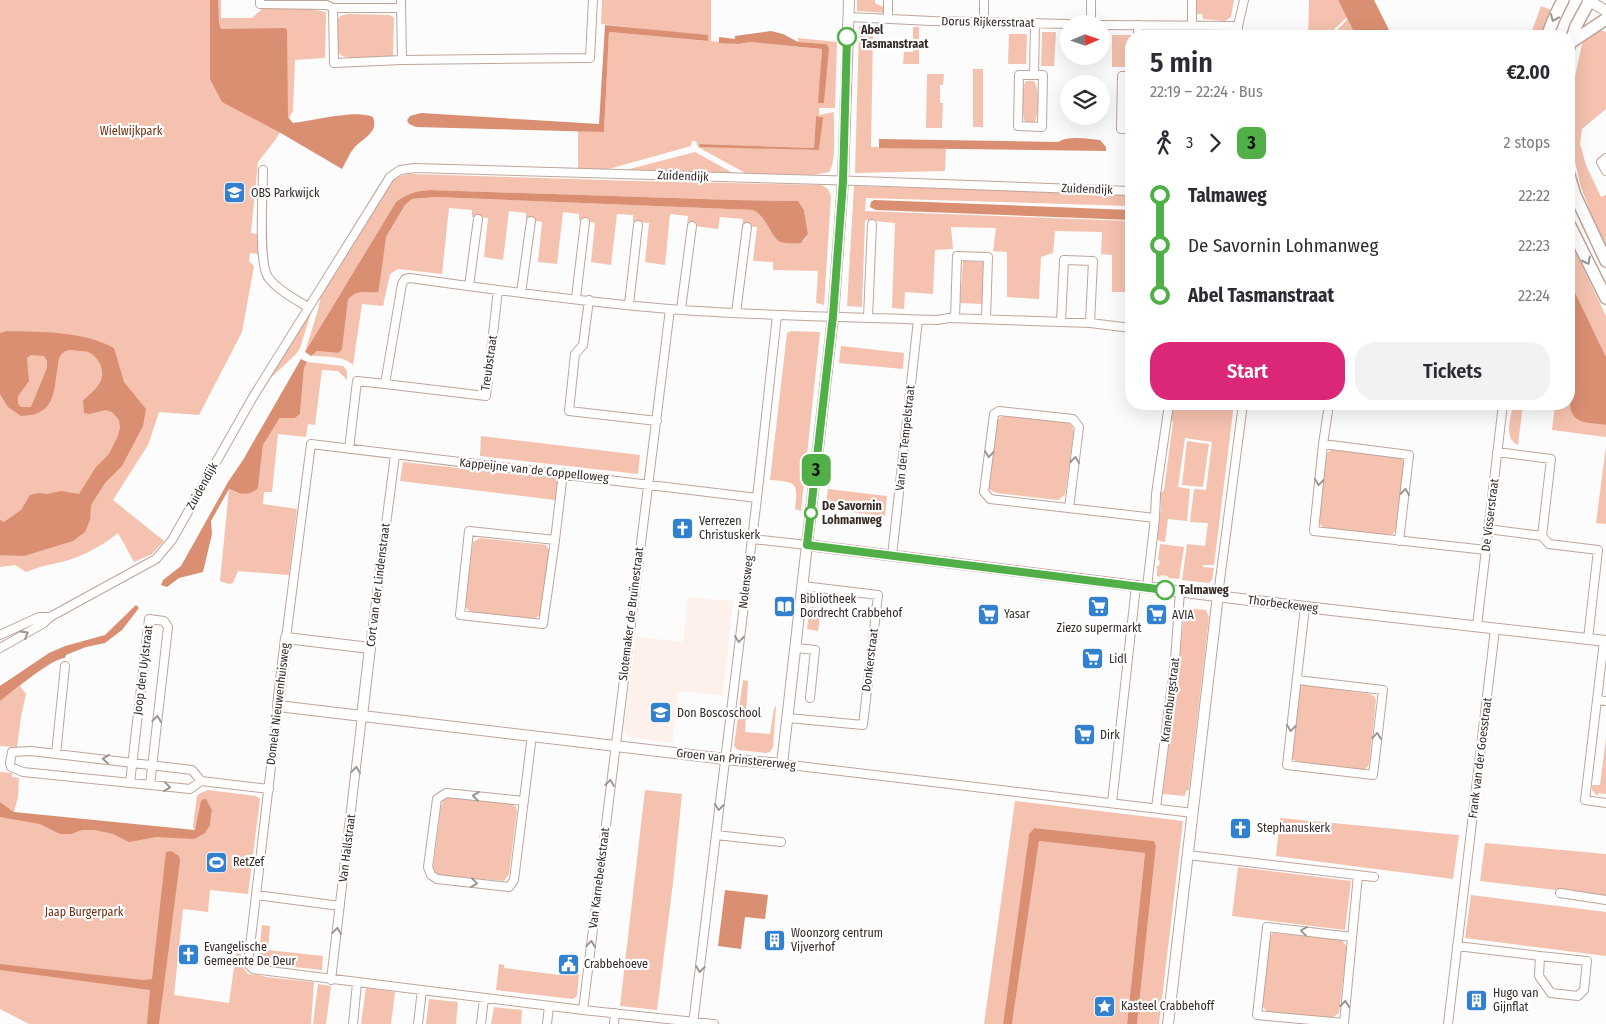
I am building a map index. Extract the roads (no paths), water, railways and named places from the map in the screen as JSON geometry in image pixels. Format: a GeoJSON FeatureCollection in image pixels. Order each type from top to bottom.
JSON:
{"type":"FeatureCollection","features":[{"type":"Feature","properties":{"kind":"main road"},"geometry":{"type":"LineString","coordinates":[[1549,30],[1563,0]]}},
{"type":"Feature","properties":{"kind":"main road"},"geometry":{"type":"LineString","coordinates":[[1575,31],[1589,0]]}},
{"type":"Feature","properties":{"kind":"main road"},"geometry":{"type":"LineString","coordinates":[[1575,41],[1606,19]]}},
{"type":"Feature","properties":{"kind":"main road"},"geometry":{"type":"LineString","coordinates":[[1575,195],[1606,261]]}},
{"type":"Feature","properties":{"kind":"main road"},"geometry":{"type":"LineString","coordinates":[[1575,236],[1606,298]]}},
{"type":"Feature","properties":{"kind":"street"},"geometry":{"type":"LineString","coordinates":[[260,0],[260,4],[327,5],[333,8],[401,4],[402,60]]}},
{"type":"Feature","properties":{"kind":"street"},"geometry":{"type":"LineString","coordinates":[[333,8],[334,63],[402,60],[590,58],[593,0]]}},
{"type":"Feature","properties":{"kind":"street"},"geometry":{"type":"LineString","coordinates":[[782,764],[833,316],[843,181],[848,0]]}},
{"type":"Feature","properties":{"kind":"street"},"geometry":{"type":"LineString","coordinates":[[888,0],[888,18]]}},
{"type":"Feature","properties":{"kind":"street"},"geometry":{"type":"LineString","coordinates":[[984,0],[984,22]]}},
{"type":"Feature","properties":{"kind":"street"},"geometry":{"type":"LineString","coordinates":[[1091,0],[1091,15]]}},
{"type":"Feature","properties":{"kind":"street"},"geometry":{"type":"LineString","coordinates":[[1192,0],[1192,25]]}},
{"type":"Feature","properties":{"kind":"street"},"geometry":{"type":"LineString","coordinates":[[1238,30],[1244,0]]}},
{"type":"Feature","properties":{"kind":"street"},"geometry":{"type":"LineString","coordinates":[[1589,0],[1606,11]]}},
{"type":"Feature","properties":{"kind":"street","name":"Dorus Rijkersstraat"},"geometry":{"type":"LineString","coordinates":[[848,17],[920,21],[1060,24]]}},
{"type":"Feature","properties":{"kind":"street"},"geometry":{"type":"LineString","coordinates":[[1034,75],[1035,23]]}},
{"type":"Feature","properties":{"kind":"street"},"geometry":{"type":"LineString","coordinates":[[1110,25],[1238,26]]}},
{"type":"Feature","properties":{"kind":"street"},"geometry":{"type":"LineString","coordinates":[[1138,25],[1138,30]]}},
{"type":"Feature","properties":{"kind":"street"},"geometry":{"type":"LineString","coordinates":[[1019,75],[1034,75],[1043,75],[1042,127],[1018,126],[1019,75]]}},
{"type":"Feature","properties":{"kind":"street"},"geometry":{"type":"LineString","coordinates":[[1125,76],[1122,76],[1121,129],[1125,129]]}},
{"type":"Feature","properties":{"kind":"street"},"geometry":{"type":"LineString","coordinates":[[1606,158],[1601,162],[1606,171]]}},
{"type":"Feature","properties":{"kind":"street","name":"Zuidendijk"},"geometry":{"type":"LineString","coordinates":[[0,648],[44,623],[50,617],[156,558],[172,540],[253,397],[308,307],[390,177],[400,170],[415,168],[1125,191]]}},
{"type":"Feature","properties":{"kind":"street"},"geometry":{"type":"LineString","coordinates":[[263,170],[262,262],[268,278],[285,293],[308,307]]}},
{"type":"Feature","properties":{"kind":"street"},"geometry":{"type":"LineString","coordinates":[[469,286],[478,219]]}},
{"type":"Feature","properties":{"kind":"street"},"geometry":{"type":"LineString","coordinates":[[521,293],[531,221]]}},
{"type":"Feature","properties":{"kind":"street"},"geometry":{"type":"LineString","coordinates":[[576,298],[585,222]]}},
{"type":"Feature","properties":{"kind":"street"},"geometry":{"type":"LineString","coordinates":[[868,318],[872,224]]}},
{"type":"Feature","properties":{"kind":"street"},"geometry":{"type":"LineString","coordinates":[[629,304],[638,225]]}},
{"type":"Feature","properties":{"kind":"street"},"geometry":{"type":"LineString","coordinates":[[681,309],[692,226]]}},
{"type":"Feature","properties":{"kind":"street"},"geometry":{"type":"LineString","coordinates":[[736,313],[747,227]]}},
{"type":"Feature","properties":{"kind":"street"},"geometry":{"type":"LineString","coordinates":[[954,318],[957,256],[988,257],[986,319]]}},
{"type":"Feature","properties":{"kind":"street"},"geometry":{"type":"LineString","coordinates":[[1061,322],[1064,260],[1093,261],[1090,323]]}},
{"type":"Feature","properties":{"kind":"street"},"geometry":{"type":"LineString","coordinates":[[349,449],[357,381],[385,384],[402,284],[410,278],[521,293],[670,309],[918,320],[954,318],[1090,323],[1125,327]]}},
{"type":"Feature","properties":{"kind":"street","name":"Treubstraat"},"geometry":{"type":"LineString","coordinates":[[385,384],[486,396],[498,290]]}},
{"type":"Feature","properties":{"kind":"street"},"geometry":{"type":"LineString","coordinates":[[589,300],[583,345],[575,354],[569,411],[657,421]]}},
{"type":"Feature","properties":{"kind":"street","name":"Slotemaker de Bruïnestraat"},"geometry":{"type":"LineString","coordinates":[[615,746],[670,309]]}},
{"type":"Feature","properties":{"kind":"street","name":"Nolensweg"},"geometry":{"type":"LineString","coordinates":[[693,1023],[757,498],[777,315]]}},
{"type":"Feature","properties":{"kind":"street","name":"Van den Tempelstraat"},"geometry":{"type":"LineString","coordinates":[[892,556],[918,320]]}},
{"type":"Feature","properties":{"kind":"street"},"geometry":{"type":"LineString","coordinates":[[1147,587],[1156,494],[1168,410]]}},
{"type":"Feature","properties":{"kind":"street"},"geometry":{"type":"LineString","coordinates":[[1168,1024],[1218,595],[1242,410]]}},
{"type":"Feature","properties":{"kind":"street"},"geometry":{"type":"LineString","coordinates":[[1328,410],[1314,531],[1486,550]]}},
{"type":"Feature","properties":{"kind":"street","name":"De Visserstraat"},"geometry":{"type":"LineString","coordinates":[[1477,626],[1502,410]]}},
{"type":"Feature","properties":{"kind":"street"},"geometry":{"type":"LineString","coordinates":[[1069,508],[1079,427],[1073,419],[999,411],[994,414],[984,492],[990,500],[1155,518]]}},
{"type":"Feature","properties":{"kind":"street","name":"Kappeijne van de Coppelloweg"},"geometry":{"type":"LineString","coordinates":[[311,444],[648,483],[757,498]]}},
{"type":"Feature","properties":{"kind":"street","name":"Domela Nieuwenhuisweg"},"geometry":{"type":"LineString","coordinates":[[311,444],[248,964],[253,969],[331,980]]}},
{"type":"Feature","properties":{"kind":"street"},"geometry":{"type":"LineString","coordinates":[[1323,444],[1409,455],[1399,541]]}},
{"type":"Feature","properties":{"kind":"street"},"geometry":{"type":"LineString","coordinates":[[1498,452],[1551,459],[1542,536]]}},
{"type":"Feature","properties":{"kind":"street","name":"Cort van der Lindenstraat"},"geometry":{"type":"LineString","coordinates":[[362,716],[395,454]]}},
{"type":"Feature","properties":{"kind":"street"},"geometry":{"type":"LineString","coordinates":[[555,540],[469,531],[460,615],[543,624],[555,540],[563,473]]}},
{"type":"Feature","properties":{"kind":"street"},"geometry":{"type":"LineString","coordinates":[[1488,529],[1542,536],[1549,544],[1598,550],[1588,639]]}},
{"type":"Feature","properties":{"kind":"street","name":"Thorbeckeweg"},"geometry":{"type":"LineString","coordinates":[[752,539],[1305,607],[1605,641]]}},
{"type":"Feature","properties":{"kind":"street","name":"Donkerstraat"},"geometry":{"type":"LineString","coordinates":[[788,718],[863,725],[877,605],[878,595],[803,586]]}},
{"type":"Feature","properties":{"kind":"street"},"geometry":{"type":"LineString","coordinates":[[1112,803],[1136,586]]}},
{"type":"Feature","properties":{"kind":"street","name":"Kranenburgstraat"},"geometry":{"type":"LineString","coordinates":[[1156,808],[1175,660],[1180,591]]}},
{"type":"Feature","properties":{"kind":"street"},"geometry":{"type":"LineString","coordinates":[[1297,680],[1383,690],[1373,775],[1287,765],[1305,607]]}},
{"type":"Feature","properties":{"kind":"street","name":"Zuidendijk"},"geometry":{"type":"LineString","coordinates":[[0,635],[39,617],[50,617]]}},
{"type":"Feature","properties":{"kind":"street","name":"Joop den Uylstraat"},"geometry":{"type":"LineString","coordinates":[[130,783],[149,619],[164,621],[168,627],[150,785]]}},
{"type":"Feature","properties":{"kind":"street","name":"Frank van der Goesstraat"},"geometry":{"type":"LineString","coordinates":[[1448,1024],[1495,628]]}},
{"type":"Feature","properties":{"kind":"street"},"geometry":{"type":"LineString","coordinates":[[286,638],[370,648]]}},
{"type":"Feature","properties":{"kind":"street"},"geometry":{"type":"LineString","coordinates":[[1605,641],[1585,800],[1606,803]]}},
{"type":"Feature","properties":{"kind":"street"},"geometry":{"type":"LineString","coordinates":[[796,648],[816,650],[810,698]]}},
{"type":"Feature","properties":{"kind":"street"},"geometry":{"type":"LineString","coordinates":[[56,754],[65,666]]}},
{"type":"Feature","properties":{"kind":"street"},"geometry":{"type":"LineString","coordinates":[[1597,700],[1606,702]]}},
{"type":"Feature","properties":{"kind":"street","name":"Groen van Prinstererweg"},"geometry":{"type":"LineString","coordinates":[[278,706],[1193,813]]}},
{"type":"Feature","properties":{"kind":"street","name":"Van Hallstraat"},"geometry":{"type":"LineString","coordinates":[[331,980],[362,716]]}},
{"type":"Feature","properties":{"kind":"street"},"geometry":{"type":"LineString","coordinates":[[524,802],[446,793],[437,799],[428,868],[431,875],[437,879],[509,887],[514,880],[524,802],[532,735]]}},
{"type":"Feature","properties":{"kind":"street","name":"Van Karnebeekstraat"},"geometry":{"type":"LineString","coordinates":[[583,1010],[615,746]]}},
{"type":"Feature","properties":{"kind":"street"},"geometry":{"type":"LineString","coordinates":[[201,781],[192,770],[56,754],[12,752],[10,763],[11,767],[23,772],[130,783],[190,789],[201,781],[268,789]]}},
{"type":"Feature","properties":{"kind":"street"},"geometry":{"type":"LineString","coordinates":[[716,835],[781,842]]}},
{"type":"Feature","properties":{"kind":"street"},"geometry":{"type":"LineString","coordinates":[[1188,855],[1374,877]]}},
{"type":"Feature","properties":{"kind":"street"},"geometry":{"type":"LineString","coordinates":[[1352,937],[1267,927],[1257,1015],[1344,1023],[1358,875]]}},
{"type":"Feature","properties":{"kind":"street"},"geometry":{"type":"LineString","coordinates":[[1560,894],[1606,900]]}},
{"type":"Feature","properties":{"kind":"street"},"geometry":{"type":"LineString","coordinates":[[256,895],[340,906]]}},
{"type":"Feature","properties":{"kind":"street"},"geometry":{"type":"LineString","coordinates":[[1457,946],[1587,961],[1584,990],[1578,996],[1551,992],[1539,976],[1540,956]]}},
{"type":"Feature","properties":{"kind":"street"},"geometry":{"type":"LineString","coordinates":[[331,980],[714,1024]]}},
{"type":"Feature","properties":{"kind":"street"},"geometry":{"type":"LineString","coordinates":[[353,1024],[357,983]]}},
{"type":"Feature","properties":{"kind":"street"},"geometry":{"type":"LineString","coordinates":[[418,1024],[422,990]]}},
{"type":"Feature","properties":{"kind":"street"},"geometry":{"type":"LineString","coordinates":[[481,1024],[484,998]]}},
{"type":"Feature","properties":{"kind":"street"},"geometry":{"type":"LineString","coordinates":[[547,1024],[549,1006]]}},
{"type":"Feature","properties":{"kind":"street"},"geometry":{"type":"LineString","coordinates":[[614,1024],[615,1014]]}},
{"type":"Feature","properties":{"kind":"place","name":"Abel Tasmanstraat"},"geometry":{"type":"Point","coordinates":[847,37]}},
{"type":"Feature","properties":{"kind":"place","name":"OBS Parkwijck"},"geometry":{"type":"Point","coordinates":[235,193]}},
{"type":"Feature","properties":{"kind":"place","name":"De Savornin Lohmanweg"},"geometry":{"type":"Point","coordinates":[811,513]}},
{"type":"Feature","properties":{"kind":"place","name":"Verrezen Christuskerk"},"geometry":{"type":"Point","coordinates":[683,528]}},
{"type":"Feature","properties":{"kind":"place","name":"Talmaweg"},"geometry":{"type":"Point","coordinates":[1165,590]}},
{"type":"Feature","properties":{"kind":"place","name":"Bibliotheek Dordrecht Crabbehof"},"geometry":{"type":"Point","coordinates":[784,606]}},
{"type":"Feature","properties":{"kind":"place","name":"Ziezo supermarkt"},"geometry":{"type":"Point","coordinates":[1099,607]}},
{"type":"Feature","properties":{"kind":"place","name":"Yasar"},"geometry":{"type":"Point","coordinates":[988,614]}},
{"type":"Feature","properties":{"kind":"place","name":"AVIA"},"geometry":{"type":"Point","coordinates":[1156,615]}},
{"type":"Feature","properties":{"kind":"place","name":"Lidl"},"geometry":{"type":"Point","coordinates":[1093,659]}},
{"type":"Feature","properties":{"kind":"place","name":"Don Boscoschool"},"geometry":{"type":"Point","coordinates":[661,713]}},
{"type":"Feature","properties":{"kind":"place","name":"Dirk"},"geometry":{"type":"Point","coordinates":[1084,735]}},
{"type":"Feature","properties":{"kind":"place","name":"Stephanuskerk"},"geometry":{"type":"Point","coordinates":[1241,828]}},
{"type":"Feature","properties":{"kind":"place","name":"RetZef"},"geometry":{"type":"Point","coordinates":[217,862]}},
{"type":"Feature","properties":{"kind":"place","name":"Woonzorg centrum Vijverhof"},"geometry":{"type":"Point","coordinates":[775,940]}},
{"type":"Feature","properties":{"kind":"place","name":"Evangelische Gemeente De Deur"},"geometry":{"type":"Point","coordinates":[188,954]}},
{"type":"Feature","properties":{"kind":"place","name":"Crabbehoeve"},"geometry":{"type":"Point","coordinates":[568,964]}},
{"type":"Feature","properties":{"kind":"place","name":"Hugo van Gijnflat"},"geometry":{"type":"Point","coordinates":[1477,1000]}},
{"type":"Feature","properties":{"kind":"place","name":"Kasteel Crabbehoff"},"geometry":{"type":"Point","coordinates":[1105,1006]}},
{"type":"Feature","properties":{"kind":"park label","name":"Wielwijkpark"},"geometry":{"type":"Point","coordinates":[131,131]}},
{"type":"Feature","properties":{"kind":"park label","name":"Jaap Burgerpark"},"geometry":{"type":"Point","coordinates":[84,912]}}]}
